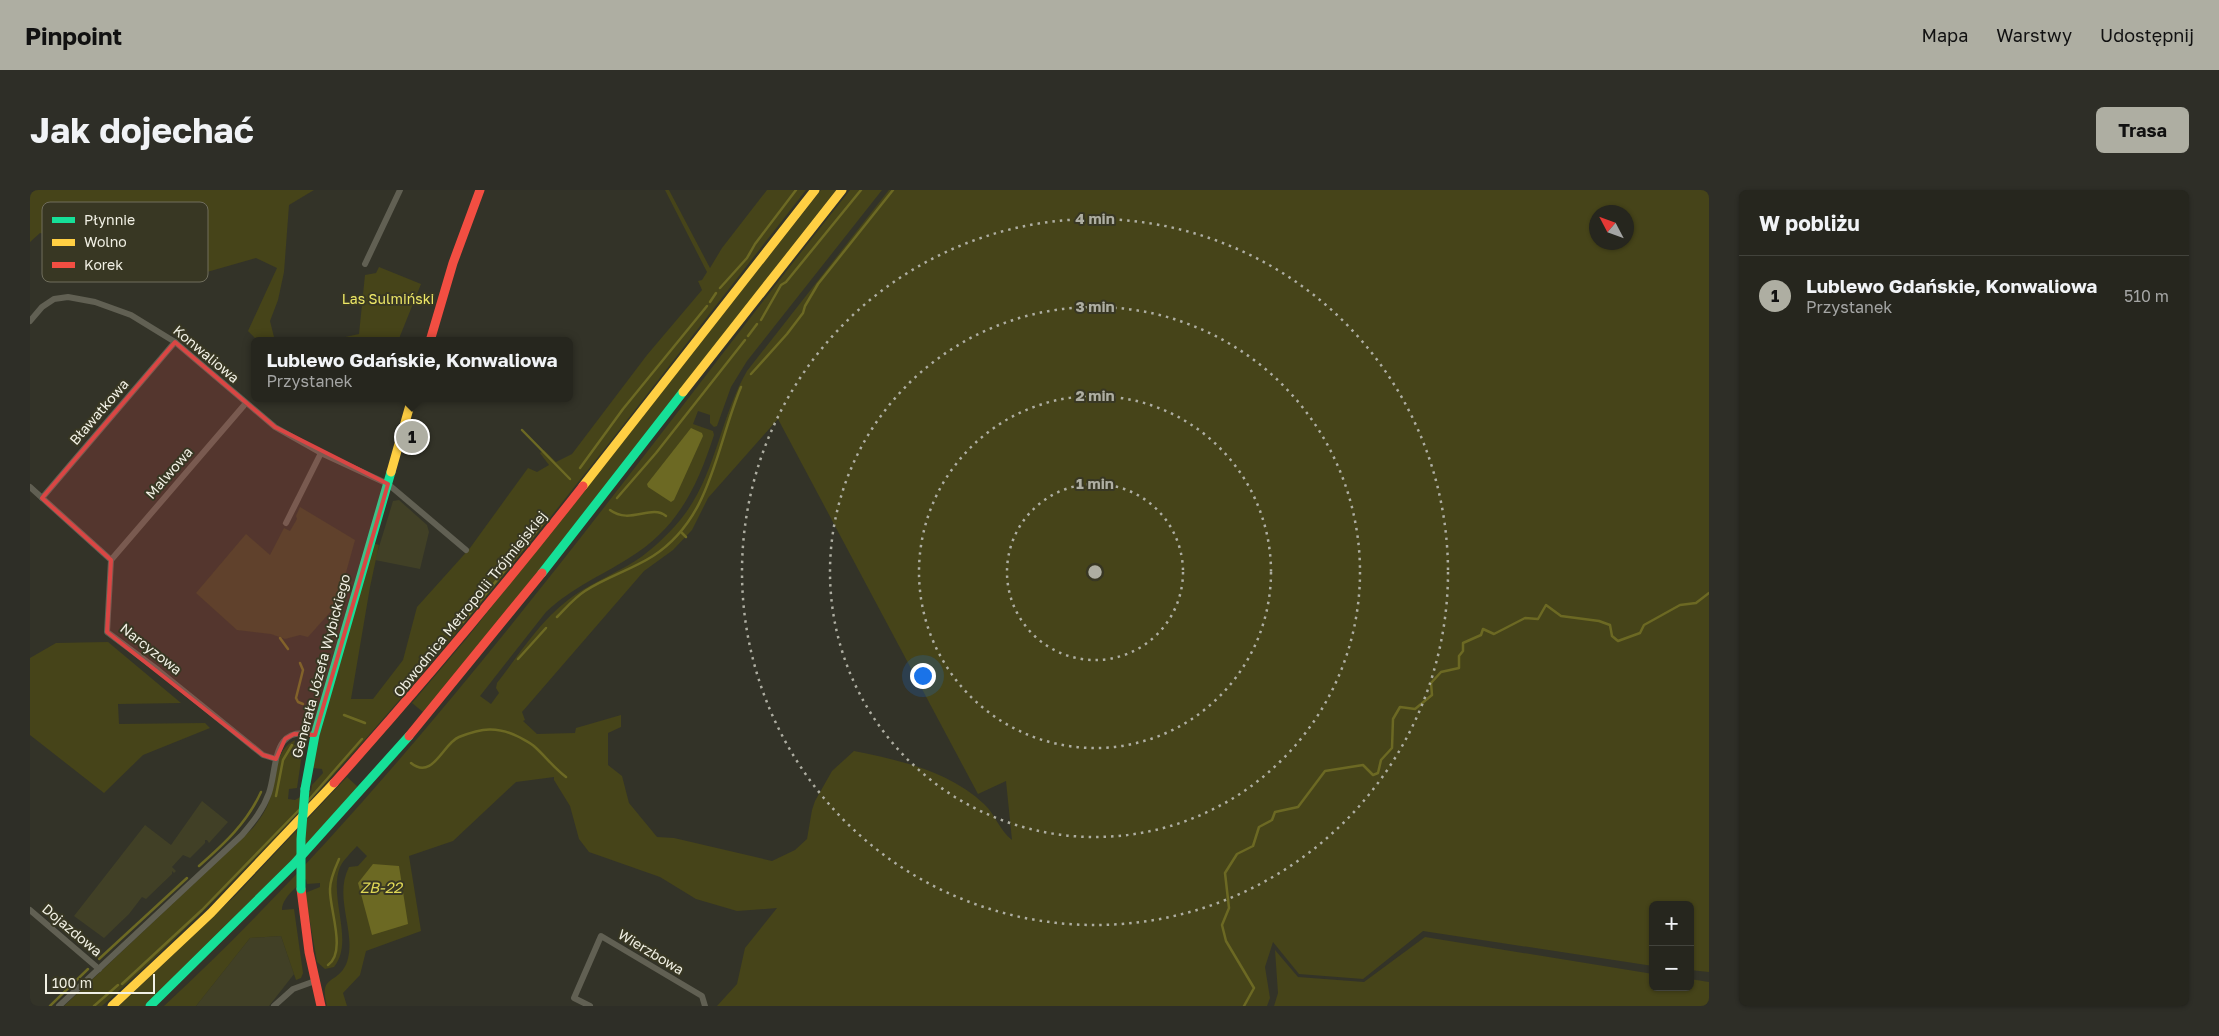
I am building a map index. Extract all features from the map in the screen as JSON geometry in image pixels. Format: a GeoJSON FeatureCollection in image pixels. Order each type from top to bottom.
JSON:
{"type":"FeatureCollection","features":[{"type":"Feature","properties":{"kind":"main road"},"geometry":{"type":"LineString","coordinates":[[431,337],[453,263],[480,190]]}},
{"type":"Feature","properties":{"kind":"main road","name":"Obwodnica Metropolii Trójmiejskiej"},"geometry":{"type":"LineString","coordinates":[[112,1006],[249,876],[310,812],[415,693],[547,532],[815,190]]}},
{"type":"Feature","properties":{"kind":"main road"},"geometry":{"type":"LineString","coordinates":[[150,1006],[257,904],[362,790],[427,715],[562,548],[842,190]]}},
{"type":"Feature","properties":{"kind":"main road","name":"Generała Józefa Wybickiego"},"geometry":{"type":"LineString","coordinates":[[321,1006],[314,981],[301,889],[301,839],[305,789],[315,735],[411,402]]}},
{"type":"Feature","properties":{"kind":"street"},"geometry":{"type":"LineString","coordinates":[[365,264],[400,190]]}},
{"type":"Feature","properties":{"kind":"street","name":"Konwaliowa"},"geometry":{"type":"LineString","coordinates":[[30,321],[42,307],[54,299],[68,297],[95,302],[131,315],[175,342],[275,427],[321,453],[388,484],[466,550]]}},
{"type":"Feature","properties":{"kind":"street","name":"Bławatkowa"},"geometry":{"type":"LineString","coordinates":[[42,498],[175,342]]}},
{"type":"Feature","properties":{"kind":"street","name":"Malwowa"},"geometry":{"type":"LineString","coordinates":[[111,560],[246,403]]}},
{"type":"Feature","properties":{"kind":"street"},"geometry":{"type":"LineString","coordinates":[[286,523],[321,453]]}},
{"type":"Feature","properties":{"kind":"street"},"geometry":{"type":"LineString","coordinates":[[30,487],[111,560]]}},
{"type":"Feature","properties":{"kind":"street","name":"Narcyzowa"},"geometry":{"type":"LineString","coordinates":[[111,560],[107,632],[263,754],[276,759]]}},
{"type":"Feature","properties":{"kind":"street"},"geometry":{"type":"LineString","coordinates":[[59,1006],[242,835],[256,819],[268,795],[276,759],[285,740],[294,734],[305,733],[315,735]]}},
{"type":"Feature","properties":{"kind":"street","name":"Dojazdowa"},"geometry":{"type":"LineString","coordinates":[[30,910],[99,969]]}},
{"type":"Feature","properties":{"kind":"street","name":"Wierzbowa"},"geometry":{"type":"LineString","coordinates":[[590,1006],[574,998],[601,936],[702,996],[706,1005]]}},
{"type":"Feature","properties":{"kind":"street"},"geometry":{"type":"LineString","coordinates":[[274,1006],[294,989],[314,981]]}},
{"type":"Feature","properties":{"kind":"highlighted area"},"geometry":{"type":"Polygon","coordinates":[[[175,342],[275,427],[388,484],[315,735],[294,734],[285,739],[276,759],[263,755],[107,632],[111,560],[42,498],[175,342]]]}},
{"type":"Feature","properties":{"kind":"shaded area"},"geometry":{"type":"Polygon","coordinates":[[[399,500],[427,525],[429,532],[420,569],[375,560],[393,501],[399,500]]]}},
{"type":"Feature","properties":{"kind":"shaded area"},"geometry":{"type":"Polygon","coordinates":[[[300,507],[355,540],[335,612],[332,610],[308,637],[300,635],[285,639],[271,634],[237,630],[196,593],[246,534],[270,555],[284,528],[290,531],[297,519],[296,516],[300,507]]]}},
{"type":"Feature","properties":{"kind":"shaded area"},"geometry":{"type":"Polygon","coordinates":[[[202,801],[228,822],[209,843],[205,840],[205,843],[190,858],[183,855],[172,867],[176,871],[174,873],[172,871],[172,874],[146,899],[142,897],[129,914],[104,938],[74,916],[145,825],[171,845],[202,801]]]}},
{"type":"Feature","properties":{"kind":"shaded area"},"geometry":{"type":"Polygon","coordinates":[[[281,936],[294,974],[269,1006],[196,1006],[250,938],[281,936]]]}},
{"type":"Feature","properties":{"kind":"green space"},"geometry":{"type":"Polygon","coordinates":[[[30,190],[314,190],[289,205],[284,272],[278,300],[270,321],[274,337],[254,337],[248,331],[277,268],[256,258],[208,272],[208,202],[42,202],[42,234],[40,233],[30,242],[30,190]]]}},
{"type":"Feature","properties":{"kind":"green space"},"geometry":{"type":"Polygon","coordinates":[[[665,190],[669,190],[710,268],[722,248],[767,190],[806,190],[560,505],[476,609],[390,711],[301,810],[208,906],[102,1006],[64,1006],[253,828],[268,805],[279,758],[288,745],[295,740],[294,745],[301,744],[303,747],[297,788],[289,789],[288,799],[295,800],[311,791],[312,785],[323,773],[322,769],[313,768],[316,748],[373,543],[379,545],[351,699],[373,699],[403,660],[417,607],[470,548],[528,468],[537,472],[549,465],[540,453],[544,450],[556,462],[572,454],[647,355],[702,290],[698,281],[702,280],[707,272],[665,190]]]}},
{"type":"Feature","properties":{"kind":"green space"},"geometry":{"type":"Polygon","coordinates":[[[821,190],[836,190],[539,570],[423,712],[412,703],[467,638],[821,190]]]}},
{"type":"Feature","properties":{"kind":"green space"},"geometry":{"type":"Polygon","coordinates":[[[850,190],[882,190],[747,361],[731,387],[717,426],[714,427],[710,423],[710,415],[698,411],[693,424],[713,431],[714,435],[693,489],[684,505],[661,533],[646,546],[576,589],[546,612],[480,696],[491,704],[499,693],[496,688],[497,683],[548,618],[582,590],[627,566],[649,551],[681,519],[693,502],[702,484],[730,407],[747,371],[889,190],[1709,190],[1709,972],[1694,970],[1694,901],[1649,901],[1649,965],[1423,931],[1363,979],[1299,974],[1273,942],[1265,967],[1270,998],[1267,1006],[717,1006],[737,984],[745,948],[777,908],[737,911],[696,899],[660,877],[589,852],[579,839],[570,806],[554,777],[516,782],[453,841],[409,856],[421,931],[366,951],[360,975],[343,993],[347,1006],[327,1006],[325,989],[327,984],[339,974],[347,962],[349,939],[343,891],[345,879],[349,867],[358,866],[367,856],[357,846],[340,867],[337,879],[342,945],[340,956],[334,967],[325,969],[317,962],[305,893],[320,887],[320,883],[307,884],[306,879],[287,897],[282,910],[294,909],[303,973],[301,978],[296,980],[281,936],[250,938],[196,1006],[164,1006],[259,913],[350,816],[522,612],[850,190]],[[778,419],[708,498],[692,530],[673,550],[644,571],[522,712],[525,720],[523,721],[537,734],[575,733],[576,728],[621,715],[621,727],[608,733],[608,765],[622,776],[629,803],[657,837],[674,838],[772,861],[795,850],[807,839],[815,801],[832,771],[854,751],[906,763],[955,783],[984,804],[1012,840],[1006,781],[978,794],[778,419]]]}},
{"type":"Feature","properties":{"kind":"green space","name":"Las Sulmiński"},"geometry":{"type":"Polygon","coordinates":[[[379,267],[421,284],[400,337],[345,337],[359,334],[365,275],[376,273],[379,267]]]}},
{"type":"Feature","properties":{"kind":"green space"},"geometry":{"type":"Polygon","coordinates":[[[108,642],[181,703],[118,704],[119,724],[205,723],[210,728],[143,755],[104,793],[30,735],[30,658],[56,643],[108,642]]]}},
{"type":"Feature","properties":{"kind":"green space"},"geometry":{"type":"Polygon","coordinates":[[[347,777],[359,788],[304,848],[145,1006],[119,1006],[236,895],[347,777]]]}},
{"type":"Feature","properties":{"kind":"green space"},"geometry":{"type":"Polygon","coordinates":[[[1425,937],[1649,973],[1649,991],[1694,991],[1694,980],[1709,982],[1709,1006],[1274,1006],[1278,993],[1275,950],[1298,977],[1364,982],[1425,937]]]}},
{"type":"Feature","properties":{"kind":"water"},"geometry":{"type":"Polygon","coordinates":[[[691,428],[702,433],[703,436],[674,500],[671,502],[648,487],[647,484],[691,428]]]}},
{"type":"Feature","properties":{"kind":"water","name":"ZB-22"},"geometry":{"type":"Polygon","coordinates":[[[373,864],[399,866],[408,924],[372,935],[358,883],[373,864]]]}},
{"type":"Feature","properties":{"kind":"waterway"},"geometry":{"type":"LineString","coordinates":[[720,288],[747,258],[755,244],[796,190]]}},
{"type":"Feature","properties":{"kind":"waterway"},"geometry":{"type":"LineString","coordinates":[[761,320],[781,285],[786,282],[861,190]]}},
{"type":"Feature","properties":{"kind":"waterway"},"geometry":{"type":"LineString","coordinates":[[751,374],[787,334],[803,313],[818,284],[893,190]]}},
{"type":"Feature","properties":{"kind":"waterway"},"geometry":{"type":"LineString","coordinates":[[710,302],[716,293]]}},
{"type":"Feature","properties":{"kind":"waterway"},"geometry":{"type":"LineString","coordinates":[[580,468],[623,409],[707,306]]}},
{"type":"Feature","properties":{"kind":"waterway"},"geometry":{"type":"LineString","coordinates":[[748,336],[757,324]]}},
{"type":"Feature","properties":{"kind":"waterway"},"geometry":{"type":"LineString","coordinates":[[617,498],[656,453],[745,340]]}},
{"type":"Feature","properties":{"kind":"waterway"},"geometry":{"type":"LineString","coordinates":[[557,617],[585,591],[653,556],[673,540],[688,522],[710,479],[741,387]]}},
{"type":"Feature","properties":{"kind":"waterway"},"geometry":{"type":"LineString","coordinates":[[522,430],[570,479]]}},
{"type":"Feature","properties":{"kind":"waterway"},"geometry":{"type":"LineString","coordinates":[[610,510],[625,516],[654,512],[666,516]]}},
{"type":"Feature","properties":{"kind":"waterway"},"geometry":{"type":"LineString","coordinates":[[463,622],[548,517]]}},
{"type":"Feature","properties":{"kind":"waterway"},"geometry":{"type":"LineString","coordinates":[[681,532],[686,537]]}},
{"type":"Feature","properties":{"kind":"waterway"},"geometry":{"type":"LineString","coordinates":[[1244,1006],[1254,988],[1226,941],[1222,925],[1229,908],[1225,873],[1237,854],[1253,846],[1259,827],[1272,820],[1275,812],[1298,807],[1325,771],[1363,765],[1373,775],[1378,773],[1381,760],[1392,748],[1393,719],[1400,707],[1415,709],[1432,695],[1431,683],[1441,672],[1459,668],[1459,656],[1463,651],[1463,643],[1481,635],[1483,629],[1494,634],[1525,618],[1538,619],[1546,605],[1561,616],[1599,621],[1610,625],[1612,636],[1618,641],[1640,633],[1644,625],[1680,605],[1696,603],[1709,593]]}},
{"type":"Feature","properties":{"kind":"waterway"},"geometry":{"type":"LineString","coordinates":[[518,659],[546,628]]}},
{"type":"Feature","properties":{"kind":"waterway"},"geometry":{"type":"LineString","coordinates":[[280,638],[288,649]]}},
{"type":"Feature","properties":{"kind":"waterway"},"geometry":{"type":"LineString","coordinates":[[300,663],[303,670],[296,698],[298,702],[303,704]]}},
{"type":"Feature","properties":{"kind":"waterway"},"geometry":{"type":"LineString","coordinates":[[344,715],[365,723]]}},
{"type":"Feature","properties":{"kind":"waterway"},"geometry":{"type":"LineString","coordinates":[[411,763],[419,767],[426,767],[432,764],[459,737],[482,730],[496,730],[511,733],[532,744],[566,777]]}},
{"type":"Feature","properties":{"kind":"waterway"},"geometry":{"type":"LineString","coordinates":[[307,802],[362,739]]}},
{"type":"Feature","properties":{"kind":"waterway"},"geometry":{"type":"LineString","coordinates":[[276,796],[283,760],[292,745]]}},
{"type":"Feature","properties":{"kind":"waterway"},"geometry":{"type":"LineString","coordinates":[[199,866],[242,823],[261,792]]}},
{"type":"Feature","properties":{"kind":"waterway"},"geometry":{"type":"LineString","coordinates":[[122,984],[202,910],[300,809]]}},
{"type":"Feature","properties":{"kind":"waterway"},"geometry":{"type":"LineString","coordinates":[[328,965],[334,959],[336,950],[336,929],[330,889],[332,877],[339,859]]}},
{"type":"Feature","properties":{"kind":"waterway"},"geometry":{"type":"LineString","coordinates":[[99,959],[187,878]]}},
{"type":"Feature","properties":{"kind":"waterway"},"geometry":{"type":"LineString","coordinates":[[50,1006],[88,969]]}},
{"type":"Feature","properties":{"kind":"waterway"},"geometry":{"type":"LineString","coordinates":[[94,1006],[118,985]]}},
{"type":"Feature","properties":{"kind":"traffic: fast"},"geometry":{"type":"LineString","coordinates":[[542,573],[683,392]]}},
{"type":"Feature","properties":{"kind":"traffic: fast"},"geometry":{"type":"LineString","coordinates":[[305,789],[315,735],[391,472]]}},
{"type":"Feature","properties":{"kind":"traffic: fast"},"geometry":{"type":"LineString","coordinates":[[150,1006],[294,864],[409,736]]}},
{"type":"Feature","properties":{"kind":"traffic: fast"},"geometry":{"type":"LineString","coordinates":[[301,889],[301,839],[305,789]]}},
{"type":"Feature","properties":{"kind":"traffic: slow"},"geometry":{"type":"LineString","coordinates":[[583,486],[815,190]]}},
{"type":"Feature","properties":{"kind":"traffic: slow"},"geometry":{"type":"LineString","coordinates":[[683,392],[842,190]]}},
{"type":"Feature","properties":{"kind":"traffic: slow"},"geometry":{"type":"LineString","coordinates":[[391,472],[411,402]]}},
{"type":"Feature","properties":{"kind":"traffic: slow"},"geometry":{"type":"LineString","coordinates":[[112,1006],[211,913],[334,783]]}},
{"type":"Feature","properties":{"kind":"traffic: jam"},"geometry":{"type":"LineString","coordinates":[[431,337],[453,263],[480,190]]}},
{"type":"Feature","properties":{"kind":"traffic: jam"},"geometry":{"type":"LineString","coordinates":[[334,783],[461,637],[583,486]]}},
{"type":"Feature","properties":{"kind":"traffic: jam"},"geometry":{"type":"LineString","coordinates":[[409,736],[542,573]]}},
{"type":"Feature","properties":{"kind":"traffic: jam"},"geometry":{"type":"LineString","coordinates":[[301,889],[309,952],[321,1006]]}},
{"type":"Feature","properties":{"kind":"place","name":"Lublewo Gdańskie, Konwaliowa"},"geometry":{"type":"Point","coordinates":[412,437]}}]}
